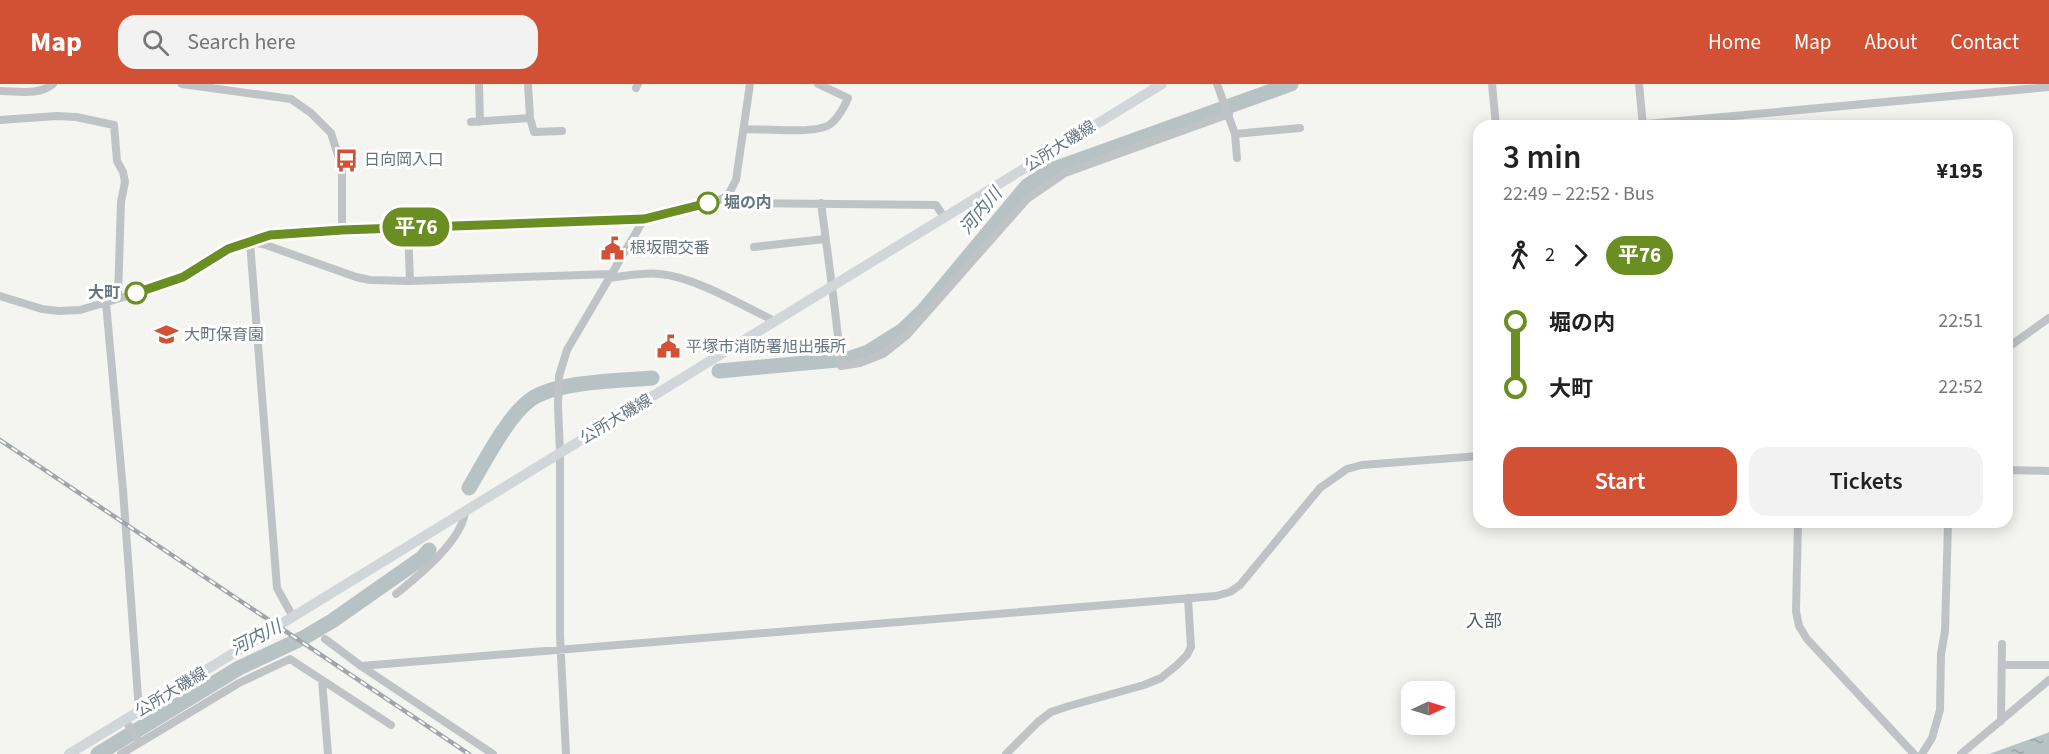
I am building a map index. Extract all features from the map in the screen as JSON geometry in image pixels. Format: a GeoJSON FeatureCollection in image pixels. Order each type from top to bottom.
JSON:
{"type":"FeatureCollection","features":[{"type":"Feature","properties":{"kind":"main road","name":"公所大磯線"},"geometry":{"type":"LineString","coordinates":[[69,754],[127,723],[139,711],[1162,84]]}},
{"type":"Feature","properties":{"kind":"street"},"geometry":{"type":"LineString","coordinates":[[0,91],[34,92],[53,84]]}},
{"type":"Feature","properties":{"kind":"street"},"geometry":{"type":"LineString","coordinates":[[182,84],[213,86],[291,99],[311,113],[331,133],[342,168],[342,230]]}},
{"type":"Feature","properties":{"kind":"street"},"geometry":{"type":"LineString","coordinates":[[479,84],[476,122],[530,118]]}},
{"type":"Feature","properties":{"kind":"street"},"geometry":{"type":"LineString","coordinates":[[528,84],[530,118],[534,132],[562,131]]}},
{"type":"Feature","properties":{"kind":"street"},"geometry":{"type":"LineString","coordinates":[[0,296],[42,309],[80,310],[161,286],[183,277],[228,249],[270,235],[342,230],[644,219],[681,211],[724,198],[730,192],[736,180],[750,84]]}},
{"type":"Feature","properties":{"kind":"street"},"geometry":{"type":"LineString","coordinates":[[744,129],[802,131],[829,125],[846,105],[848,98],[818,84]]}},
{"type":"Feature","properties":{"kind":"street"},"geometry":{"type":"LineString","coordinates":[[1217,84],[1235,134],[1237,158]]}},
{"type":"Feature","properties":{"kind":"street"},"geometry":{"type":"LineString","coordinates":[[1492,84],[1495,120]]}},
{"type":"Feature","properties":{"kind":"street"},"geometry":{"type":"LineString","coordinates":[[1639,84],[1643,120]]}},
{"type":"Feature","properties":{"kind":"street"},"geometry":{"type":"LineString","coordinates":[[1696,120],[2049,87]]}},
{"type":"Feature","properties":{"kind":"street"},"geometry":{"type":"LineString","coordinates":[[821,203],[831,285],[835,300],[841,366],[860,363],[883,354],[907,335],[1027,199],[1042,187],[1065,173],[1227,111]]}},
{"type":"Feature","properties":{"kind":"street"},"geometry":{"type":"LineString","coordinates":[[0,120],[57,116],[76,117],[114,125],[117,161],[125,182],[118,298]]}},
{"type":"Feature","properties":{"kind":"street"},"geometry":{"type":"LineString","coordinates":[[1235,134],[1300,128]]}},
{"type":"Feature","properties":{"kind":"street"},"geometry":{"type":"LineString","coordinates":[[724,198],[740,203],[936,205],[944,217]]}},
{"type":"Feature","properties":{"kind":"street"},"geometry":{"type":"LineString","coordinates":[[566,754],[561,648],[559,382],[567,350],[644,219]]}},
{"type":"Feature","properties":{"kind":"street"},"geometry":{"type":"LineString","coordinates":[[408,228],[410,281]]}},
{"type":"Feature","properties":{"kind":"street"},"geometry":{"type":"LineString","coordinates":[[754,247],[825,239]]}},
{"type":"Feature","properties":{"kind":"street"},"geometry":{"type":"LineString","coordinates":[[250,242],[263,244],[370,280],[410,281],[662,274],[718,294],[776,321]]}},
{"type":"Feature","properties":{"kind":"street"},"geometry":{"type":"LineString","coordinates":[[250,242],[277,588],[293,617]]}},
{"type":"Feature","properties":{"kind":"street"},"geometry":{"type":"LineString","coordinates":[[106,303],[123,490],[139,711]]}},
{"type":"Feature","properties":{"kind":"street"},"geometry":{"type":"LineString","coordinates":[[2013,344],[2049,318]]}},
{"type":"Feature","properties":{"kind":"street"},"geometry":{"type":"LineString","coordinates":[[361,666],[1216,596],[1230,592],[1240,585],[1320,488],[1347,469],[1362,465],[1473,456]]}},
{"type":"Feature","properties":{"kind":"street"},"geometry":{"type":"LineString","coordinates":[[2013,470],[2049,471]]}},
{"type":"Feature","properties":{"kind":"street"},"geometry":{"type":"LineString","coordinates":[[396,594],[417,577],[459,532],[465,520],[465,511]]}},
{"type":"Feature","properties":{"kind":"street"},"geometry":{"type":"LineString","coordinates":[[1798,528],[1796,611],[1799,626],[1807,639],[1914,754]]}},
{"type":"Feature","properties":{"kind":"street"},"geometry":{"type":"LineString","coordinates":[[1922,754],[1932,738],[1940,710],[1948,528]]}},
{"type":"Feature","properties":{"kind":"street"},"geometry":{"type":"LineString","coordinates":[[1006,754],[1051,712],[1144,685],[1161,678],[1177,665],[1188,655],[1191,647],[1188,598]]}},
{"type":"Feature","properties":{"kind":"street"},"geometry":{"type":"LineString","coordinates":[[325,639],[361,666],[493,754]]}},
{"type":"Feature","properties":{"kind":"street"},"geometry":{"type":"LineString","coordinates":[[2001,721],[2002,644]]}},
{"type":"Feature","properties":{"kind":"street"},"geometry":{"type":"LineString","coordinates":[[121,754],[139,741],[239,683],[290,659],[391,725]]}},
{"type":"Feature","properties":{"kind":"street"},"geometry":{"type":"LineString","coordinates":[[2002,665],[2049,665]]}},
{"type":"Feature","properties":{"kind":"street"},"geometry":{"type":"LineString","coordinates":[[322,680],[328,754]]}},
{"type":"Feature","properties":{"kind":"street"},"geometry":{"type":"LineString","coordinates":[[1961,754],[2049,680]]}},
{"type":"Feature","properties":{"kind":"street"},"geometry":{"type":"LineString","coordinates":[[127,723],[139,741]]}},
{"type":"Feature","properties":{"kind":"water"},"geometry":{"type":"Polygon","coordinates":[[[2049,732],[2049,754],[1989,754],[2047,733],[2049,732]]]}},
{"type":"Feature","properties":{"kind":"waterway","name":"河内川"},"geometry":{"type":"LineString","coordinates":[[719,371],[848,359],[868,352],[903,330],[923,311],[1027,186],[1051,170],[1291,84]]}},
{"type":"Feature","properties":{"kind":"waterway","name":"河内川"},"geometry":{"type":"LineString","coordinates":[[469,488],[513,417],[530,400],[541,394],[571,385],[652,378]]}},
{"type":"Feature","properties":{"kind":"waterway","name":"河内川"},"geometry":{"type":"LineString","coordinates":[[98,754],[239,668],[305,637],[332,621],[422,558],[429,550]]}},
{"type":"Feature","properties":{"kind":"railway"},"geometry":{"type":"LineString","coordinates":[[0,440],[469,754]]}},
{"type":"Feature","properties":{"kind":"bus line","name":"平76"},"geometry":{"type":"LineString","coordinates":[[136,293],[183,277],[228,249],[270,235],[342,230],[644,219],[708,203]]}},
{"type":"Feature","properties":{"kind":"place","name":"日向岡入口"},"geometry":{"type":"Point","coordinates":[346,160]}},
{"type":"Feature","properties":{"kind":"place","name":"堀の内"},"geometry":{"type":"Point","coordinates":[708,203]}},
{"type":"Feature","properties":{"kind":"place","name":"根坂間交番"},"geometry":{"type":"Point","coordinates":[612,248]}},
{"type":"Feature","properties":{"kind":"place","name":"大町"},"geometry":{"type":"Point","coordinates":[136,293]}},
{"type":"Feature","properties":{"kind":"place","name":"大町保育園"},"geometry":{"type":"Point","coordinates":[166,335]}},
{"type":"Feature","properties":{"kind":"place","name":"平塚市消防署旭出張所"},"geometry":{"type":"Point","coordinates":[668,347]}},
{"type":"Feature","properties":{"kind":"district","name":"入部"},"geometry":{"type":"Point","coordinates":[1484,621]}}]}
